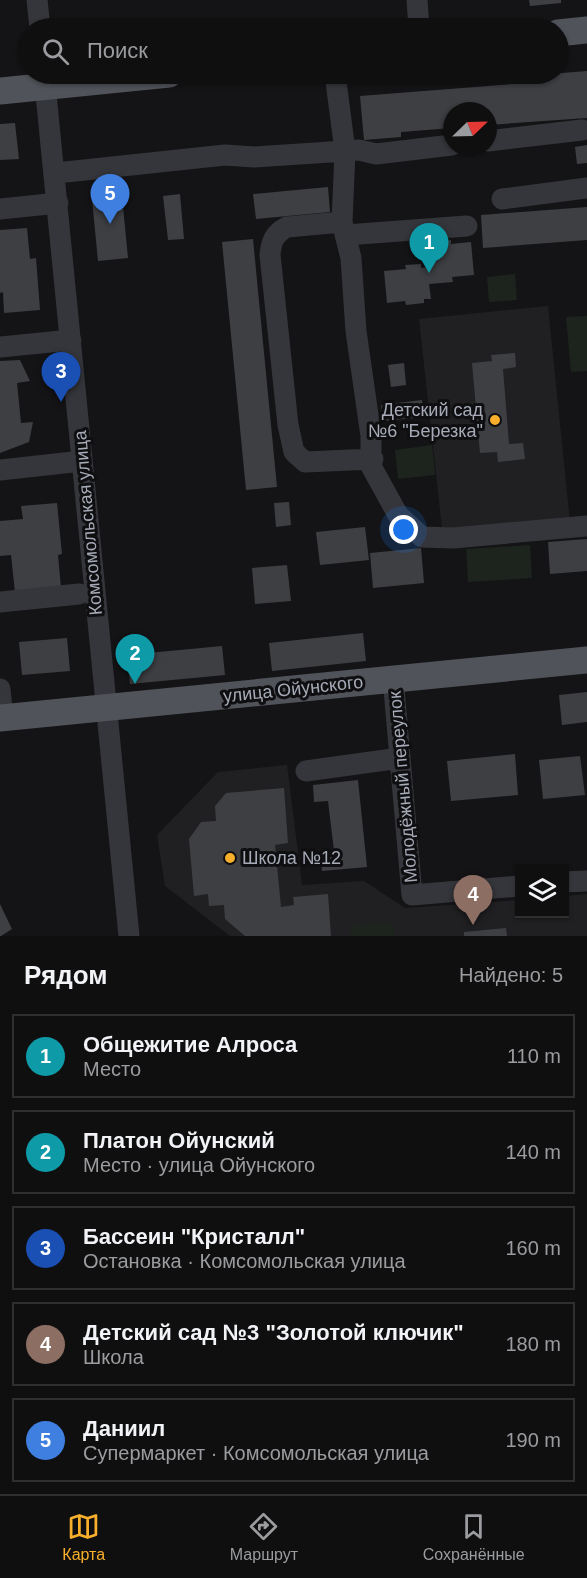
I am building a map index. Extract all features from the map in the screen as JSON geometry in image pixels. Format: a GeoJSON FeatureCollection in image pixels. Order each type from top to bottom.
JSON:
{"type":"FeatureCollection","features":[{"type":"Feature","properties":{"kind":"main road"},"geometry":{"type":"LineString","coordinates":[[569,32],[587,30]]}},
{"type":"Feature","properties":{"kind":"main road"},"geometry":{"type":"LineString","coordinates":[[0,90],[26,84]]}},
{"type":"Feature","properties":{"kind":"main road","name":"улица Ойунского"},"geometry":{"type":"LineString","coordinates":[[2,718],[587,660]]}},
{"type":"Feature","properties":{"kind":"street"},"geometry":{"type":"LineString","coordinates":[[37,0],[39,18]]}},
{"type":"Feature","properties":{"kind":"street"},"geometry":{"type":"LineString","coordinates":[[417,0],[418,18]]}},
{"type":"Feature","properties":{"kind":"street","name":"Комсомольская улица"},"geometry":{"type":"LineString","coordinates":[[45,84],[56,173],[105,708],[129,936]]}},
{"type":"Feature","properties":{"kind":"street"},"geometry":{"type":"LineString","coordinates":[[336,84],[345,151],[344,229],[373,459],[371,466],[375,476],[398,515],[422,537],[453,538],[587,526]]}},
{"type":"Feature","properties":{"kind":"street"},"geometry":{"type":"LineString","coordinates":[[497,140],[582,130]]}},
{"type":"Feature","properties":{"kind":"street"},"geometry":{"type":"LineString","coordinates":[[56,173],[225,155],[254,157],[359,150],[376,154],[443,146]]}},
{"type":"Feature","properties":{"kind":"street"},"geometry":{"type":"LineString","coordinates":[[502,199],[587,188]]}},
{"type":"Feature","properties":{"kind":"street"},"geometry":{"type":"LineString","coordinates":[[0,209],[58,203]]}},
{"type":"Feature","properties":{"kind":"street"},"geometry":{"type":"LineString","coordinates":[[373,459],[305,462],[294,452],[288,425],[270,255],[271,244],[280,230],[287,227],[344,229],[467,226]]}},
{"type":"Feature","properties":{"kind":"street"},"geometry":{"type":"LineString","coordinates":[[0,347],[71,340]]}},
{"type":"Feature","properties":{"kind":"street"},"geometry":{"type":"LineString","coordinates":[[0,470],[82,461]]}},
{"type":"Feature","properties":{"kind":"street"},"geometry":{"type":"LineString","coordinates":[[0,602],[80,594]]}},
{"type":"Feature","properties":{"kind":"street","name":"Молодёжный переулок"},"geometry":{"type":"LineString","coordinates":[[393,678],[412,895],[515,886]]}},
{"type":"Feature","properties":{"kind":"street"},"geometry":{"type":"LineString","coordinates":[[0,689],[2,718]]}},
{"type":"Feature","properties":{"kind":"street"},"geometry":{"type":"LineString","coordinates":[[306,771],[400,758]]}},
{"type":"Feature","properties":{"kind":"street"},"geometry":{"type":"LineString","coordinates":[[569,882],[587,880]]}},
{"type":"Feature","properties":{"kind":"shaded area"},"geometry":{"type":"Polygon","coordinates":[[[515,274],[517,300],[489,302],[487,277],[515,274]]]}},
{"type":"Feature","properties":{"kind":"shaded area","name":"Детский сад №6 \"Березка\""},"geometry":{"type":"Polygon","coordinates":[[[548,306],[570,522],[455,533],[442,528],[419,319],[548,306]]]}},
{"type":"Feature","properties":{"kind":"shaded area"},"geometry":{"type":"Polygon","coordinates":[[[587,316],[587,371],[571,372],[566,317],[587,316]]]}},
{"type":"Feature","properties":{"kind":"shaded area"},"geometry":{"type":"Polygon","coordinates":[[[432,445],[435,475],[398,479],[395,450],[432,445]]]}},
{"type":"Feature","properties":{"kind":"shaded area"},"geometry":{"type":"Polygon","coordinates":[[[530,545],[532,578],[468,582],[466,549],[530,545]]]}},
{"type":"Feature","properties":{"kind":"shaded area","name":"Школа №12"},"geometry":{"type":"Polygon","coordinates":[[[287,765],[302,885],[364,881],[405,908],[515,900],[515,918],[569,918],[569,896],[587,894],[587,936],[230,936],[165,886],[157,835],[218,772],[287,765]]]}},
{"type":"Feature","properties":{"kind":"shaded area"},"geometry":{"type":"Polygon","coordinates":[[[393,923],[394,936],[351,936],[351,925],[393,923]]]}},
{"type":"Feature","properties":{"kind":"building"},"geometry":{"type":"Polygon","coordinates":[[[529,0],[561,0],[561,3],[530,6],[529,0]]]}},
{"type":"Feature","properties":{"kind":"building"},"geometry":{"type":"Polygon","coordinates":[[[587,71],[587,118],[497,124],[497,102],[443,102],[443,129],[401,132],[401,137],[364,140],[360,96],[513,84],[569,84],[569,72],[587,71]]]}},
{"type":"Feature","properties":{"kind":"building"},"geometry":{"type":"Polygon","coordinates":[[[15,123],[19,159],[0,160],[0,124],[15,123]]]}},
{"type":"Feature","properties":{"kind":"building"},"geometry":{"type":"Polygon","coordinates":[[[587,145],[587,163],[577,164],[575,147],[587,145]]]}},
{"type":"Feature","properties":{"kind":"building"},"geometry":{"type":"Polygon","coordinates":[[[121,186],[128,258],[98,261],[91,189],[121,186]]]}},
{"type":"Feature","properties":{"kind":"building"},"geometry":{"type":"Polygon","coordinates":[[[328,187],[330,212],[256,219],[253,194],[328,187]]]}},
{"type":"Feature","properties":{"kind":"building"},"geometry":{"type":"Polygon","coordinates":[[[180,194],[184,239],[168,240],[163,196],[180,194]]]}},
{"type":"Feature","properties":{"kind":"building"},"geometry":{"type":"Polygon","coordinates":[[[587,207],[587,240],[483,248],[481,215],[587,207]]]}},
{"type":"Feature","properties":{"kind":"building"},"geometry":{"type":"Polygon","coordinates":[[[27,228],[30,259],[36,258],[40,310],[4,313],[3,292],[0,293],[0,230],[27,228]]]}},
{"type":"Feature","properties":{"kind":"building"},"geometry":{"type":"Polygon","coordinates":[[[253,239],[277,487],[246,490],[222,242],[253,239]]]}},
{"type":"Feature","properties":{"kind":"building"},"geometry":{"type":"Polygon","coordinates":[[[451,240],[451,244],[471,242],[474,275],[452,277],[453,282],[429,284],[431,299],[424,299],[424,303],[406,305],[405,301],[387,303],[384,271],[406,269],[405,265],[421,264],[421,268],[429,267],[427,246],[435,245],[435,242],[451,240]]]}},
{"type":"Feature","properties":{"kind":"building"},"geometry":{"type":"Polygon","coordinates":[[[515,353],[516,367],[503,369],[509,444],[523,443],[525,459],[498,462],[497,452],[480,453],[472,363],[492,361],[491,355],[515,353]]]}},
{"type":"Feature","properties":{"kind":"building"},"geometry":{"type":"Polygon","coordinates":[[[20,360],[30,381],[17,383],[21,423],[33,422],[29,442],[0,453],[0,361],[20,360]]]}},
{"type":"Feature","properties":{"kind":"building"},"geometry":{"type":"Polygon","coordinates":[[[404,363],[406,385],[391,387],[388,365],[404,363]]]}},
{"type":"Feature","properties":{"kind":"building"},"geometry":{"type":"Polygon","coordinates":[[[422,400],[424,417],[383,421],[381,405],[422,400]]]}},
{"type":"Feature","properties":{"kind":"building"},"geometry":{"type":"Polygon","coordinates":[[[289,502],[291,525],[276,527],[274,503],[289,502]]]}},
{"type":"Feature","properties":{"kind":"building"},"geometry":{"type":"Polygon","coordinates":[[[57,503],[62,554],[58,555],[61,588],[15,593],[11,555],[0,556],[0,521],[23,519],[21,506],[57,503]]]}},
{"type":"Feature","properties":{"kind":"building"},"geometry":{"type":"Polygon","coordinates":[[[365,527],[369,560],[320,565],[316,532],[365,527]]]}},
{"type":"Feature","properties":{"kind":"building"},"geometry":{"type":"Polygon","coordinates":[[[587,539],[587,571],[550,574],[548,542],[587,539]]]}},
{"type":"Feature","properties":{"kind":"building"},"geometry":{"type":"Polygon","coordinates":[[[421,548],[424,583],[373,588],[370,553],[421,548]]]}},
{"type":"Feature","properties":{"kind":"building"},"geometry":{"type":"Polygon","coordinates":[[[287,565],[291,601],[255,604],[252,568],[287,565]]]}},
{"type":"Feature","properties":{"kind":"building"},"geometry":{"type":"Polygon","coordinates":[[[363,633],[366,661],[272,671],[269,643],[363,633]]]}},
{"type":"Feature","properties":{"kind":"building"},"geometry":{"type":"Polygon","coordinates":[[[67,638],[70,671],[22,675],[19,642],[67,638]]]}},
{"type":"Feature","properties":{"kind":"building"},"geometry":{"type":"Polygon","coordinates":[[[222,646],[225,675],[130,684],[127,655],[222,646]]]}},
{"type":"Feature","properties":{"kind":"building"},"geometry":{"type":"Polygon","coordinates":[[[587,692],[587,722],[562,725],[559,695],[587,692]]]}},
{"type":"Feature","properties":{"kind":"building"},"geometry":{"type":"Polygon","coordinates":[[[515,754],[518,795],[451,801],[447,761],[515,754]]]}},
{"type":"Feature","properties":{"kind":"building"},"geometry":{"type":"Polygon","coordinates":[[[580,756],[585,795],[543,799],[539,760],[580,756]]]}},
{"type":"Feature","properties":{"kind":"building"},"geometry":{"type":"Polygon","coordinates":[[[358,780],[367,867],[322,871],[320,853],[334,851],[328,801],[314,802],[313,785],[358,780]]]}},
{"type":"Feature","properties":{"kind":"building"},"geometry":{"type":"Polygon","coordinates":[[[284,788],[288,843],[275,845],[281,907],[294,905],[293,897],[328,894],[331,936],[245,936],[225,919],[224,905],[209,906],[208,894],[194,896],[189,839],[201,822],[216,821],[215,806],[226,793],[284,788]]]}},
{"type":"Feature","properties":{"kind":"building"},"geometry":{"type":"Polygon","coordinates":[[[0,904],[12,929],[1,936],[0,936],[0,904]]]}},
{"type":"Feature","properties":{"kind":"building"},"geometry":{"type":"Polygon","coordinates":[[[506,928],[507,936],[464,936],[464,932],[506,928]]]}},
{"type":"Feature","properties":{"kind":"place","name":"Даниил"},"geometry":{"type":"Point","coordinates":[110,224]}},
{"type":"Feature","properties":{"kind":"place","name":"Общежитие Алроса"},"geometry":{"type":"Point","coordinates":[429,273]}},
{"type":"Feature","properties":{"kind":"place","name":"Бассеин \"Кристалл\""},"geometry":{"type":"Point","coordinates":[61,402]}},
{"type":"Feature","properties":{"kind":"place","name":"Детский сад №6 \"Березка\""},"geometry":{"type":"Point","coordinates":[495,420]}},
{"type":"Feature","properties":{"kind":"place","name":"Платон Ойунский"},"geometry":{"type":"Point","coordinates":[135,684]}},
{"type":"Feature","properties":{"kind":"place","name":"Школа №12"},"geometry":{"type":"Point","coordinates":[230,858]}},
{"type":"Feature","properties":{"kind":"place","name":"Детский сад №3 \"Золотой ключик\""},"geometry":{"type":"Point","coordinates":[473,925]}}]}
